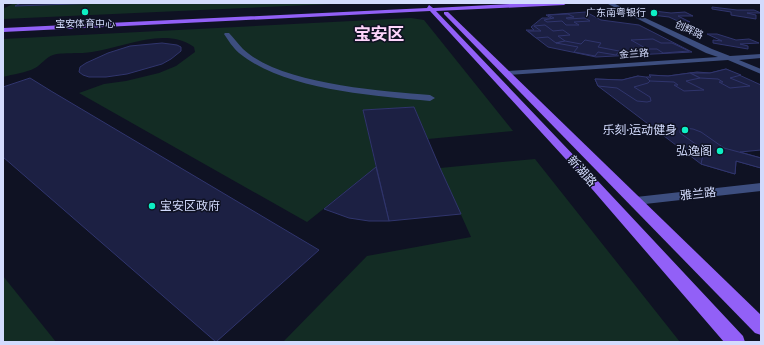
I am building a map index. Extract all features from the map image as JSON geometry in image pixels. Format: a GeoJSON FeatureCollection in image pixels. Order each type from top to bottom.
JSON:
{"type":"FeatureCollection","features":[{"type":"Feature","properties":{"kind":"main road"},"geometry":{"type":"LineString","coordinates":[[442,12],[471,3]]}},
{"type":"Feature","properties":{"kind":"main road"},"geometry":{"type":"LineString","coordinates":[[3,24],[388,9],[423,14],[486,7],[564,3]]}},
{"type":"Feature","properties":{"kind":"main road"},"geometry":{"type":"LineString","coordinates":[[388,9],[404,4]]}},
{"type":"Feature","properties":{"kind":"main road"},"geometry":{"type":"LineString","coordinates":[[3,30],[428,6],[442,12],[455,15],[461,11],[486,7]]}},
{"type":"Feature","properties":{"kind":"main road","name":"新湖路"},"geometry":{"type":"LineString","coordinates":[[428,6],[442,12],[508,73],[761,327]]}},
{"type":"Feature","properties":{"kind":"main road","name":"新湖路"},"geometry":{"type":"LineString","coordinates":[[442,12],[519,104],[736,342]]}},
{"type":"Feature","properties":{"kind":"main road"},"geometry":{"type":"LineString","coordinates":[[519,104],[520,100],[526,99],[538,103]]}},
{"type":"Feature","properties":{"kind":"street","name":"创辉路"},"geometry":{"type":"LineString","coordinates":[[609,3],[709,51],[761,72]]}},
{"type":"Feature","properties":{"kind":"street"},"geometry":{"type":"LineString","coordinates":[[227,34],[236,47],[244,54],[277,70],[297,77],[345,88],[430,98]]}},
{"type":"Feature","properties":{"kind":"street","name":"金兰路"},"geometry":{"type":"LineString","coordinates":[[508,73],[761,56]]}},
{"type":"Feature","properties":{"kind":"street","name":"雅兰路"},"geometry":{"type":"LineString","coordinates":[[636,201],[761,187]]}},
{"type":"Feature","properties":{"kind":"green space","name":"宝安体育中心"},"geometry":{"type":"Polygon","coordinates":[[[14,3],[353,3],[3,19],[3,9],[14,3]]]}},
{"type":"Feature","properties":{"kind":"green space"},"geometry":{"type":"Polygon","coordinates":[[[411,18],[424,20],[513,131],[428,139],[414,107],[363,110],[376,167],[307,222],[79,93],[104,84],[126,81],[159,73],[176,66],[195,52],[194,47],[183,41],[170,38],[157,38],[92,52],[57,54],[48,57],[37,67],[31,70],[3,77],[3,39],[411,18]]]}},
{"type":"Feature","properties":{"kind":"green space"},"geometry":{"type":"Polygon","coordinates":[[[535,159],[680,342],[283,342],[367,256],[471,237],[440,168],[535,159]]]}},
{"type":"Feature","properties":{"kind":"green space"},"geometry":{"type":"Polygon","coordinates":[[[3,276],[56,342],[3,342],[3,276]]]}},
{"type":"Feature","properties":{"kind":"building"},"geometry":{"type":"Polygon","coordinates":[[[21,3],[101,3],[15,6],[21,3]]]}},
{"type":"Feature","properties":{"kind":"building"},"geometry":{"type":"Polygon","coordinates":[[[712,7],[737,10],[754,10],[761,13],[747,13],[756,15],[756,19],[731,15],[731,12],[712,9],[712,7]]]}},
{"type":"Feature","properties":{"kind":"building"},"geometry":{"type":"Polygon","coordinates":[[[654,11],[671,13],[685,12],[693,16],[678,16],[690,22],[680,22],[669,17],[652,15],[654,11]]]}},
{"type":"Feature","properties":{"kind":"building"},"geometry":{"type":"Polygon","coordinates":[[[586,12],[601,20],[639,25],[692,52],[596,57],[548,47],[526,30],[534,30],[531,27],[542,18],[551,18],[546,15],[586,12]]]}},
{"type":"Feature","properties":{"kind":"building"},"geometry":{"type":"Polygon","coordinates":[[[568,14],[574,17],[566,18],[568,19],[585,18],[590,21],[574,22],[579,25],[566,25],[562,21],[547,22],[544,20],[554,18],[548,15],[568,14]]]}},
{"type":"Feature","properties":{"kind":"building"},"geometry":{"type":"Polygon","coordinates":[[[545,25],[553,31],[563,30],[570,35],[558,36],[565,41],[556,43],[548,37],[536,38],[528,31],[541,31],[534,26],[545,25]]]}},
{"type":"Feature","properties":{"kind":"building"},"geometry":{"type":"Polygon","coordinates":[[[707,34],[717,34],[736,40],[749,39],[759,43],[740,44],[748,46],[748,49],[713,43],[713,40],[722,41],[707,34]]]}},
{"type":"Feature","properties":{"kind":"building"},"geometry":{"type":"Polygon","coordinates":[[[653,39],[661,43],[672,43],[689,51],[663,53],[657,49],[647,49],[631,40],[653,39]]]}},
{"type":"Feature","properties":{"kind":"building"},"geometry":{"type":"Polygon","coordinates":[[[585,40],[601,43],[598,47],[619,51],[616,55],[598,52],[595,56],[574,52],[578,47],[556,43],[565,41],[581,44],[585,40]]]}},
{"type":"Feature","properties":{"kind":"building"},"geometry":{"type":"Polygon","coordinates":[[[162,43],[177,45],[181,47],[181,51],[162,64],[127,74],[106,77],[89,77],[79,72],[80,67],[86,63],[108,53],[130,46],[162,43]]]}},
{"type":"Feature","properties":{"kind":"building"},"geometry":{"type":"Polygon","coordinates":[[[726,69],[761,85],[761,150],[740,152],[761,158],[761,168],[736,161],[735,174],[701,164],[598,86],[595,79],[622,80],[638,76],[642,78],[651,77],[649,75],[668,76],[697,72],[710,73],[726,69]]]}},
{"type":"Feature","properties":{"kind":"building"},"geometry":{"type":"Polygon","coordinates":[[[726,69],[741,75],[730,78],[750,86],[730,88],[719,82],[723,82],[718,79],[700,78],[690,73],[710,73],[726,69]]]}},
{"type":"Feature","properties":{"kind":"building"},"geometry":{"type":"Polygon","coordinates":[[[690,73],[700,78],[686,81],[704,90],[684,91],[674,85],[678,85],[674,82],[650,81],[646,77],[651,77],[649,75],[668,76],[690,73]]]}},
{"type":"Feature","properties":{"kind":"building"},"geometry":{"type":"Polygon","coordinates":[[[638,76],[646,77],[650,81],[634,87],[650,97],[651,101],[637,101],[617,88],[598,86],[595,79],[622,80],[638,76]]]}},
{"type":"Feature","properties":{"kind":"building","name":"宝安区政府"},"geometry":{"type":"Polygon","coordinates":[[[30,78],[319,250],[216,342],[3,157],[3,87],[30,78]]]}},
{"type":"Feature","properties":{"kind":"building"},"geometry":{"type":"Polygon","coordinates":[[[414,107],[461,214],[389,221],[363,110],[414,107]]]}},
{"type":"Feature","properties":{"kind":"building","name":"弘逸阁"},"geometry":{"type":"Polygon","coordinates":[[[683,128],[701,132],[724,148],[761,158],[761,168],[736,161],[735,174],[701,164],[704,150],[680,133],[680,130],[683,128]]]}},
{"type":"Feature","properties":{"kind":"building"},"geometry":{"type":"Polygon","coordinates":[[[376,167],[389,221],[369,221],[349,218],[324,209],[376,167]]]}},
{"type":"Feature","properties":{"kind":"place","name":"宝安体育中心"},"geometry":{"type":"Point","coordinates":[85,12]}},
{"type":"Feature","properties":{"kind":"place","name":"广东南粤银行"},"geometry":{"type":"Point","coordinates":[654,13]}},
{"type":"Feature","properties":{"kind":"place","name":"乐刻·运动健身"},"geometry":{"type":"Point","coordinates":[685,130]}},
{"type":"Feature","properties":{"kind":"place","name":"弘逸阁"},"geometry":{"type":"Point","coordinates":[720,151]}},
{"type":"Feature","properties":{"kind":"place","name":"宝安区政府"},"geometry":{"type":"Point","coordinates":[152,206]}},
{"type":"Feature","properties":{"kind":"district","name":"宝安区"},"geometry":{"type":"Point","coordinates":[379,34]}}]}
